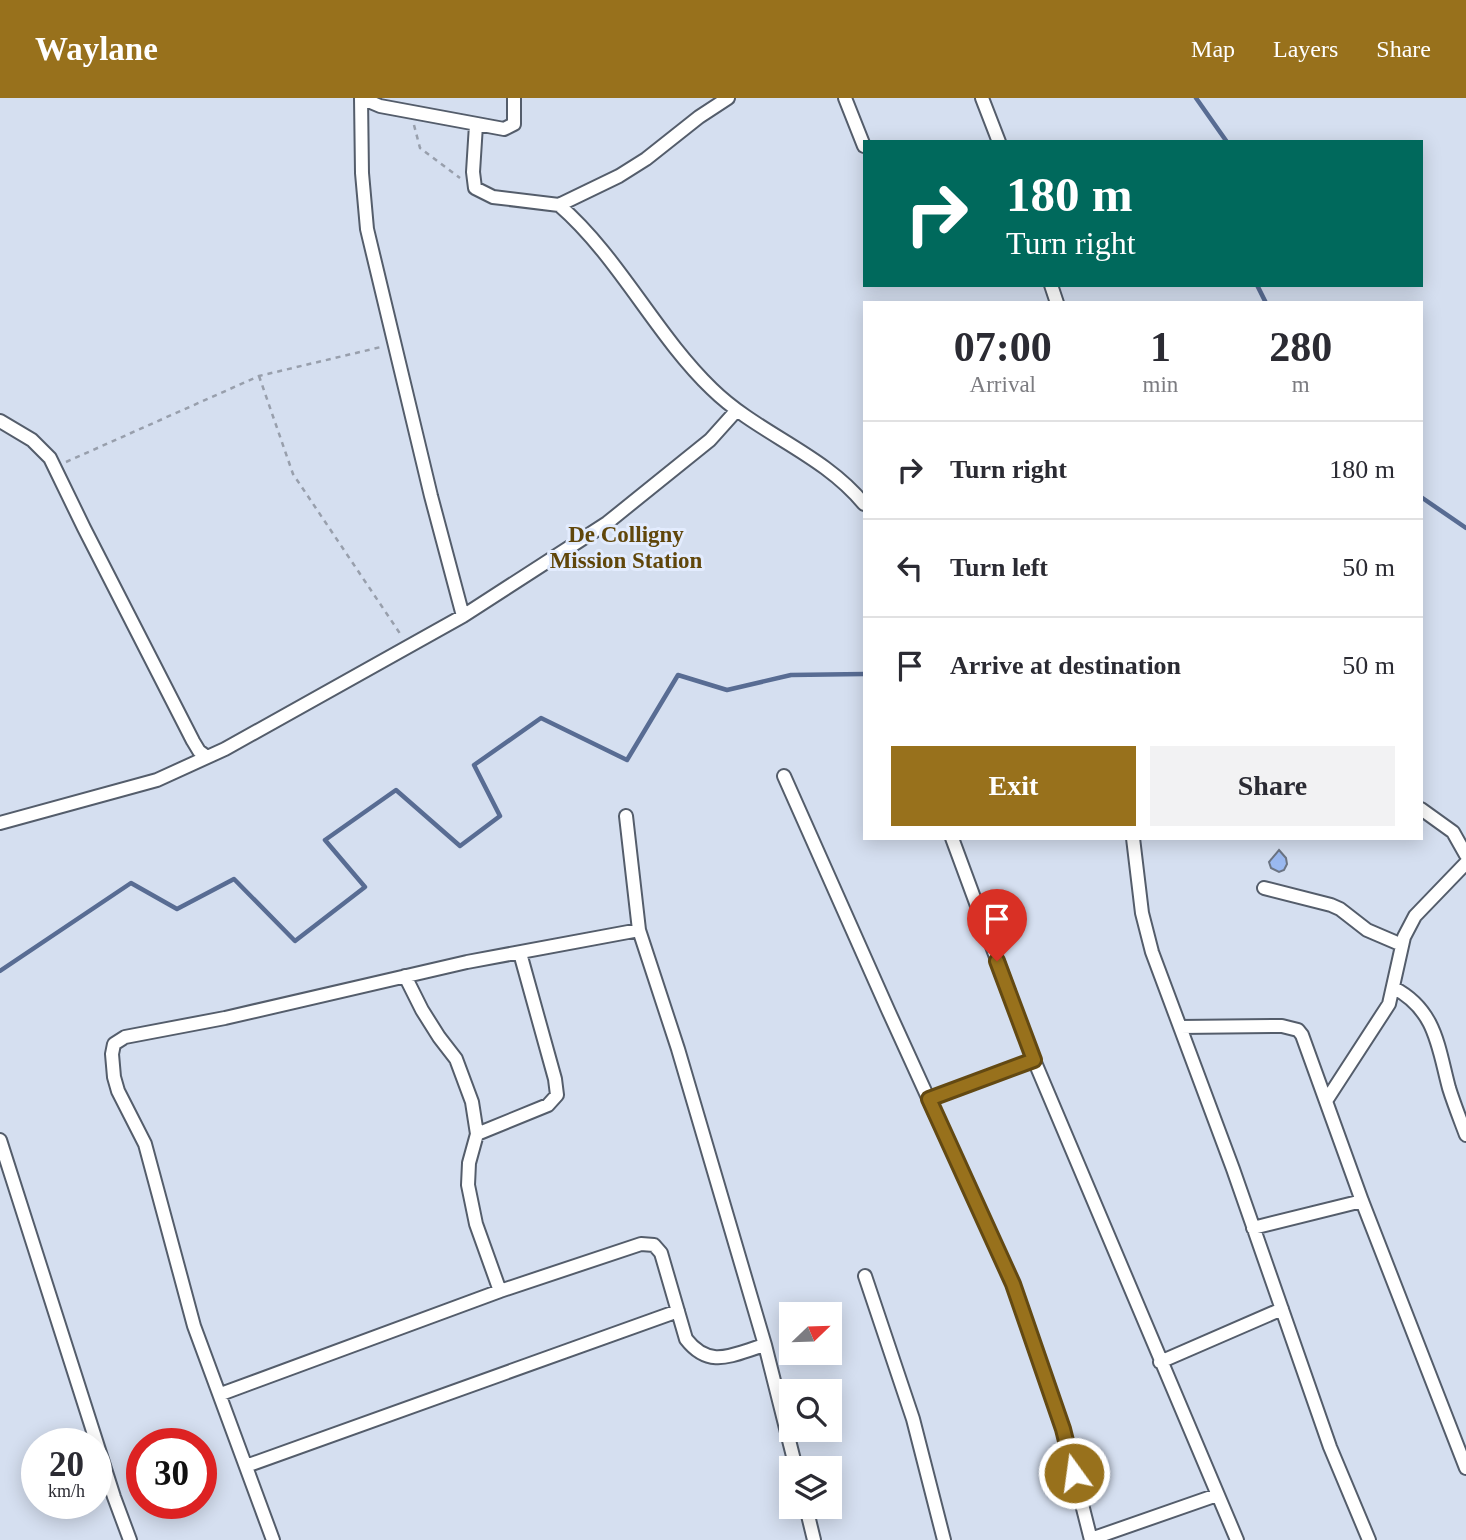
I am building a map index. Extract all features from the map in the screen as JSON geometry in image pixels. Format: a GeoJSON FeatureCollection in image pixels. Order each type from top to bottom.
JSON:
{"type":"FeatureCollection","features":[{"type":"Feature","properties":{"kind":"street"},"geometry":{"type":"LineString","coordinates":[[463,616],[367,229],[362,173],[361,98],[380,106],[504,128],[511,127],[516,120],[514,98]]}},
{"type":"Feature","properties":{"kind":"street"},"geometry":{"type":"LineString","coordinates":[[476,125],[473,172],[475,188],[493,197],[559,205],[637,165],[728,98]]}},
{"type":"Feature","properties":{"kind":"street"},"geometry":{"type":"LineString","coordinates":[[845,98],[863,143]]}},
{"type":"Feature","properties":{"kind":"street"},"geometry":{"type":"LineString","coordinates":[[982,98],[998,140]]}},
{"type":"Feature","properties":{"kind":"street"},"geometry":{"type":"LineString","coordinates":[[559,205],[578,221],[710,388],[736,411],[812,457],[863,503]]}},
{"type":"Feature","properties":{"kind":"street"},"geometry":{"type":"LineString","coordinates":[[0,823],[157,780],[206,757],[463,616],[607,523],[710,440],[736,411]]}},
{"type":"Feature","properties":{"kind":"street"},"geometry":{"type":"LineString","coordinates":[[0,421],[32,440],[50,458],[193,740],[206,757]]}},
{"type":"Feature","properties":{"kind":"street"},"geometry":{"type":"LineString","coordinates":[[784,776],[1013,1284],[1063,1429],[1091,1540],[1217,1495]]}},
{"type":"Feature","properties":{"kind":"street"},"geometry":{"type":"LineString","coordinates":[[1423,810],[1453,832],[1466,855]]}},
{"type":"Feature","properties":{"kind":"street"},"geometry":{"type":"LineString","coordinates":[[626,816],[639,930],[678,1049],[765,1345],[793,1456]]}},
{"type":"Feature","properties":{"kind":"street"},"geometry":{"type":"LineString","coordinates":[[953,840],[1034,1060],[1237,1540]]}},
{"type":"Feature","properties":{"kind":"street"},"geometry":{"type":"LineString","coordinates":[[1133,840],[1142,913],[1152,952],[1330,1447],[1368,1540]]}},
{"type":"Feature","properties":{"kind":"street"},"geometry":{"type":"LineString","coordinates":[[1326,1101],[1389,1004],[1404,937],[1419,910],[1466,863]]}},
{"type":"Feature","properties":{"kind":"street"},"geometry":{"type":"LineString","coordinates":[[1264,888],[1331,905],[1367,930],[1402,945]]}},
{"type":"Feature","properties":{"kind":"street"},"geometry":{"type":"LineString","coordinates":[[273,1540],[194,1326],[145,1144],[127,1111],[114,1077],[113,1047],[118,1040],[125,1037],[225,1018],[405,976],[639,930]]}},
{"type":"Feature","properties":{"kind":"street"},"geometry":{"type":"LineString","coordinates":[[477,1134],[548,1105],[557,1096],[555,1079],[520,953]]}},
{"type":"Feature","properties":{"kind":"street"},"geometry":{"type":"LineString","coordinates":[[405,976],[422,1010],[462,1070],[474,1111],[477,1134],[469,1163],[468,1185],[476,1224],[500,1292]]}},
{"type":"Feature","properties":{"kind":"street"},"geometry":{"type":"LineString","coordinates":[[1394,988],[1418,1004],[1433,1028],[1466,1135]]}},
{"type":"Feature","properties":{"kind":"street"},"geometry":{"type":"LineString","coordinates":[[1180,1027],[1282,1027],[1298,1030],[1307,1043],[1362,1200],[1466,1468]]}},
{"type":"Feature","properties":{"kind":"street"},"geometry":{"type":"LineString","coordinates":[[929,1099],[1034,1060]]}},
{"type":"Feature","properties":{"kind":"street"},"geometry":{"type":"LineString","coordinates":[[0,1140],[105,1471],[130,1540]]}},
{"type":"Feature","properties":{"kind":"street"},"geometry":{"type":"LineString","coordinates":[[1253,1228],[1362,1200]]}},
{"type":"Feature","properties":{"kind":"street"},"geometry":{"type":"LineString","coordinates":[[220,1394],[500,1292],[649,1243],[659,1248],[686,1339],[695,1350],[705,1356],[718,1358],[765,1345]]}},
{"type":"Feature","properties":{"kind":"street"},"geometry":{"type":"LineString","coordinates":[[865,1276],[913,1419],[944,1540]]}},
{"type":"Feature","properties":{"kind":"street"},"geometry":{"type":"LineString","coordinates":[[1160,1362],[1282,1309]]}},
{"type":"Feature","properties":{"kind":"street"},"geometry":{"type":"LineString","coordinates":[[246,1466],[678,1311]]}},
{"type":"Feature","properties":{"kind":"street"},"geometry":{"type":"LineString","coordinates":[[809,1519],[814,1540]]}},
{"type":"Feature","properties":{"kind":"path"},"geometry":{"type":"LineString","coordinates":[[410,112],[419,148],[475,188]]}},
{"type":"Feature","properties":{"kind":"path"},"geometry":{"type":"LineString","coordinates":[[55,467],[259,376],[394,344]]}},
{"type":"Feature","properties":{"kind":"path"},"geometry":{"type":"LineString","coordinates":[[259,376],[293,474],[409,646]]}},
{"type":"Feature","properties":{"kind":"building"},"geometry":{"type":"Polygon","coordinates":[[[1279,850],[1286,858],[1287,864],[1284,870],[1279,872],[1271,868],[1269,862],[1279,850]]]}},
{"type":"Feature","properties":{"kind":"waterway"},"geometry":{"type":"LineString","coordinates":[[1196,98],[1226,140]]}},
{"type":"Feature","properties":{"kind":"waterway"},"geometry":{"type":"LineString","coordinates":[[1258,287],[1265,301]]}},
{"type":"Feature","properties":{"kind":"waterway"},"geometry":{"type":"LineString","coordinates":[[1423,498],[1466,528]]}},
{"type":"Feature","properties":{"kind":"waterway"},"geometry":{"type":"LineString","coordinates":[[0,971],[131,883],[177,909],[234,879],[295,941],[365,887],[325,840],[396,790],[460,846],[500,816],[474,765],[541,718],[627,760],[678,675],[727,690],[791,675],[863,674]]}},
{"type":"Feature","properties":{"kind":"district","name":"De Colligny Mission Station"},"geometry":{"type":"Point","coordinates":[626,547]}},
{"type":"Feature","properties":{"kind":"route"},"geometry":{"type":"LineString","coordinates":[[997,961],[1034,1060],[929,1099],[1013,1284],[1063,1429],[1074,1473]]}}]}
